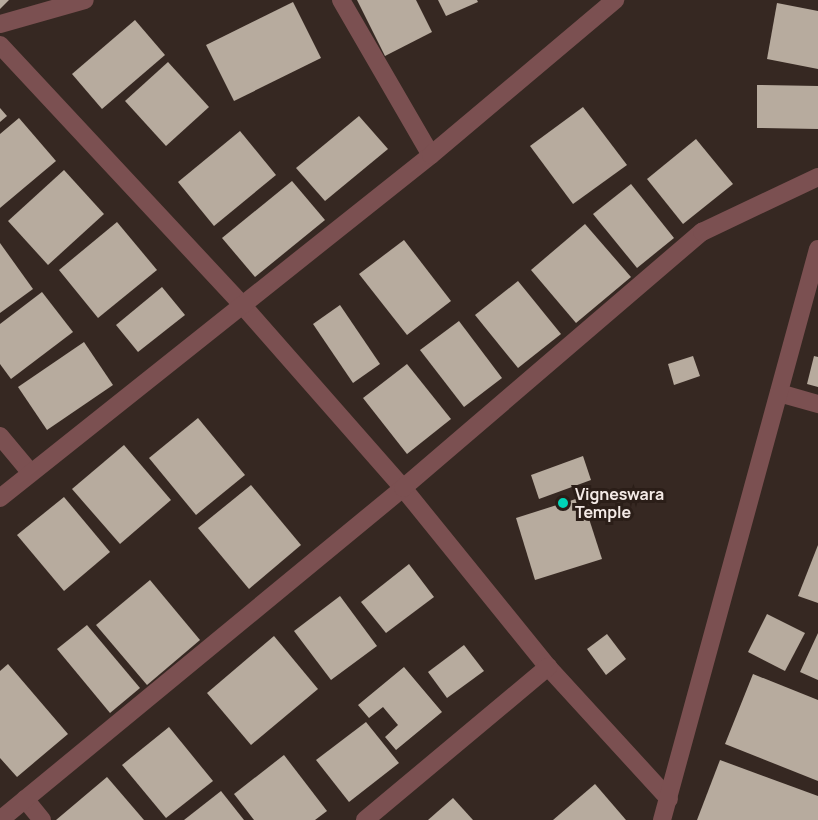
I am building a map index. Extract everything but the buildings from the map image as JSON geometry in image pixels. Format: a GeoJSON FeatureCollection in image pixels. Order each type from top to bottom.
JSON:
{"type":"FeatureCollection","features":[{"type":"Feature","properties":{"kind":"street"},"geometry":{"type":"LineString","coordinates":[[0,24],[85,0]]}},
{"type":"Feature","properties":{"kind":"street"},"geometry":{"type":"LineString","coordinates":[[340,0],[431,155]]}},
{"type":"Feature","properties":{"kind":"street"},"geometry":{"type":"LineString","coordinates":[[0,498],[30,472],[244,307],[431,155],[615,0]]}},
{"type":"Feature","properties":{"kind":"street"},"geometry":{"type":"LineString","coordinates":[[0,45],[244,307],[403,488],[548,667],[669,799]]}},
{"type":"Feature","properties":{"kind":"street"},"geometry":{"type":"LineString","coordinates":[[0,820],[403,488],[702,232],[818,177]]}},
{"type":"Feature","properties":{"kind":"street"},"geometry":{"type":"LineString","coordinates":[[662,820],[818,249]]}},
{"type":"Feature","properties":{"kind":"street"},"geometry":{"type":"LineString","coordinates":[[779,393],[818,404]]}},
{"type":"Feature","properties":{"kind":"street"},"geometry":{"type":"LineString","coordinates":[[0,436],[30,472]]}},
{"type":"Feature","properties":{"kind":"street"},"geometry":{"type":"LineString","coordinates":[[366,820],[548,667]]}},
{"type":"Feature","properties":{"kind":"street"},"geometry":{"type":"LineString","coordinates":[[25,799],[42,820]]}},
{"type":"Feature","properties":{"kind":"place","name":"Vigneswara Temple"},"geometry":{"type":"Point","coordinates":[563,503]}}]}
